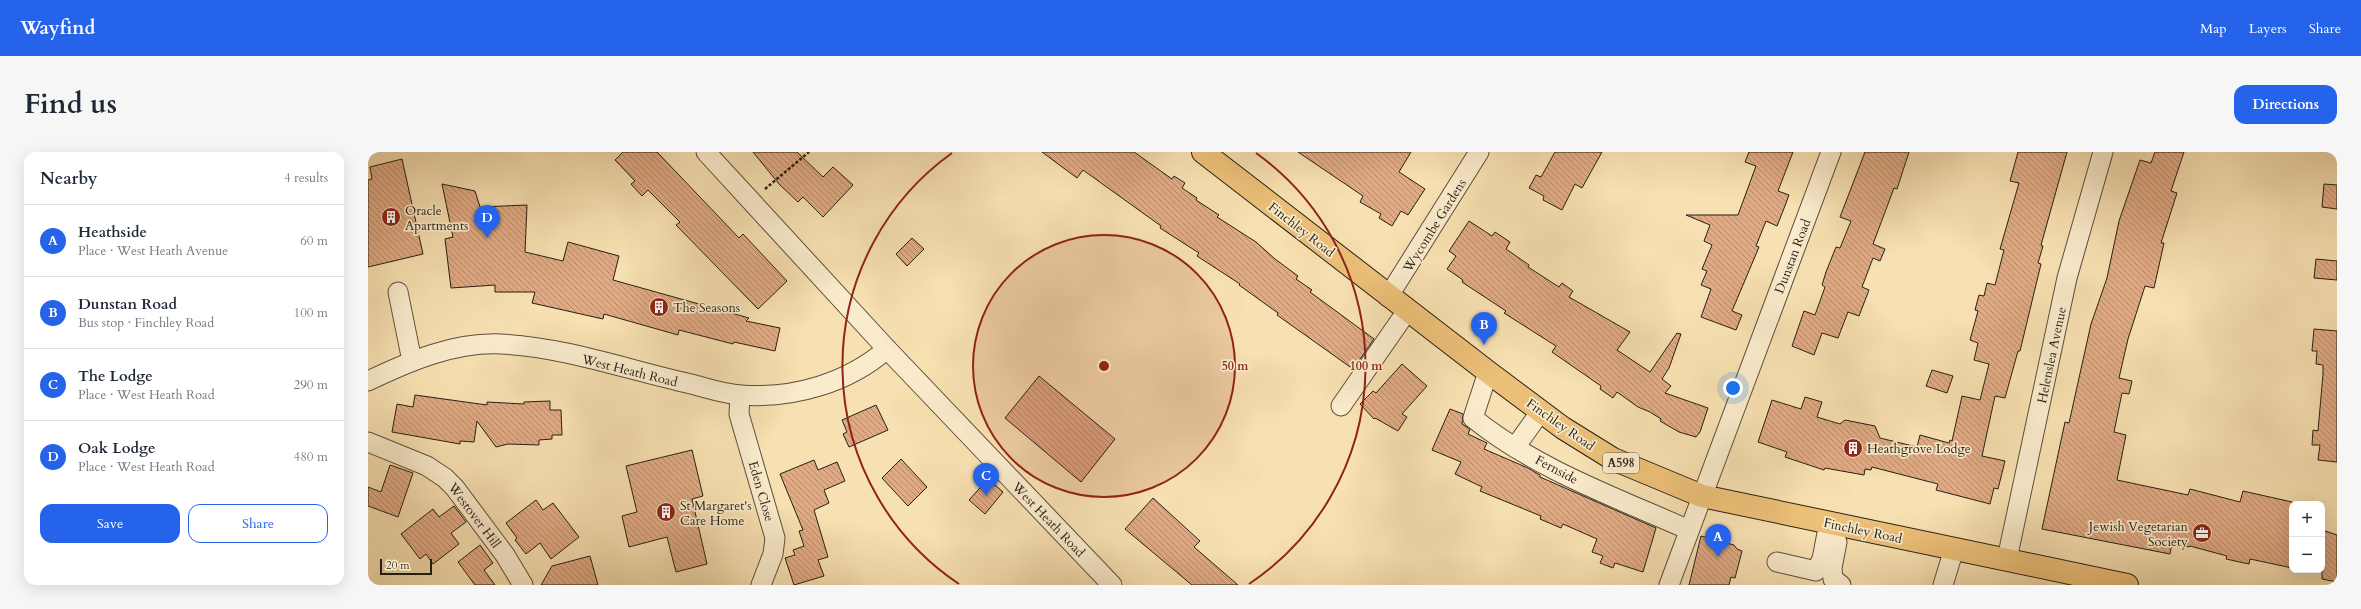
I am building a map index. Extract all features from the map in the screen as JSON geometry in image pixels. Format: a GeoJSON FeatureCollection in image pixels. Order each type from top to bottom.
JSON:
{"type":"FeatureCollection","features":[{"type":"Feature","properties":{"kind":"main road","name":"Finchley Road"},"geometry":{"type":"LineString","coordinates":[[1203,152],[1388,297],[1488,372],[1541,411],[1613,459],[1702,496],[2127,585]]}},
{"type":"Feature","properties":{"kind":"street","name":"West Heath Road"},"geometry":{"type":"LineString","coordinates":[[706,152],[887,349],[1112,585]]}},
{"type":"Feature","properties":{"kind":"street","name":"Wycombe Gardens"},"geometry":{"type":"LineString","coordinates":[[1388,297],[1479,152]]}},
{"type":"Feature","properties":{"kind":"street","name":"Dunstan Road"},"geometry":{"type":"LineString","coordinates":[[1669,585],[1831,152]]}},
{"type":"Feature","properties":{"kind":"street","name":"Helenslea Avenue"},"geometry":{"type":"LineString","coordinates":[[2007,559],[2067,278],[2103,152]]}},
{"type":"Feature","properties":{"kind":"street"},"geometry":{"type":"LineString","coordinates":[[398,292],[412,361]]}},
{"type":"Feature","properties":{"kind":"street"},"geometry":{"type":"LineString","coordinates":[[1341,406],[1407,311]]}},
{"type":"Feature","properties":{"kind":"street","name":"West Heath Road"},"geometry":{"type":"LineString","coordinates":[[368,381],[412,361],[459,347],[500,344],[528,347],[740,395],[772,395],[807,390],[851,374],[887,349]]}},
{"type":"Feature","properties":{"kind":"street","name":"Fernside"},"geometry":{"type":"LineString","coordinates":[[1488,372],[1473,418],[1559,472],[1689,530]]}},
{"type":"Feature","properties":{"kind":"street","name":"Eden Close"},"geometry":{"type":"LineString","coordinates":[[740,395],[739,414],[775,538],[773,554],[761,585]]}},
{"type":"Feature","properties":{"kind":"street"},"geometry":{"type":"LineString","coordinates":[[1516,446],[1541,411]]}},
{"type":"Feature","properties":{"kind":"street","name":"Westover Hill"},"geometry":{"type":"LineString","coordinates":[[368,442],[427,466],[445,478],[456,488],[505,555],[523,585]]}},
{"type":"Feature","properties":{"kind":"street"},"geometry":{"type":"LineString","coordinates":[[1777,562],[1816,571],[1822,559],[1834,524]]}},
{"type":"Feature","properties":{"kind":"street"},"geometry":{"type":"LineString","coordinates":[[1834,524],[1833,579],[1841,585]]}},
{"type":"Feature","properties":{"kind":"street"},"geometry":{"type":"LineString","coordinates":[[1942,585],[1954,549]]}},
{"type":"Feature","properties":{"kind":"path"},"geometry":{"type":"LineString","coordinates":[[752,202],[809,152]]}},
{"type":"Feature","properties":{"kind":"building"},"geometry":{"type":"Polygon","coordinates":[[[623,152],[657,152],[739,238],[743,234],[787,281],[758,309],[676,225],[680,222],[648,190],[642,196],[631,184],[635,181],[615,160],[623,152]]]}},
{"type":"Feature","properties":{"kind":"building"},"geometry":{"type":"Polygon","coordinates":[[[753,152],[797,152],[823,177],[833,167],[853,185],[823,217],[803,197],[798,202],[779,184],[753,152]]]}},
{"type":"Feature","properties":{"kind":"building"},"geometry":{"type":"Polygon","coordinates":[[[1042,152],[1134,152],[1172,179],[1174,176],[1185,183],[1182,188],[1197,198],[1196,200],[1219,215],[1217,217],[1256,242],[1275,259],[1298,276],[1296,279],[1312,290],[1310,292],[1374,339],[1353,369],[1277,315],[1278,313],[1239,285],[1240,284],[1197,256],[1199,253],[1160,228],[1161,226],[1083,170],[1077,178],[1042,152]]]}},
{"type":"Feature","properties":{"kind":"building"},"geometry":{"type":"Polygon","coordinates":[[[1298,152],[1411,152],[1399,172],[1425,189],[1408,215],[1401,211],[1392,226],[1379,218],[1381,214],[1360,202],[1363,196],[1298,152]]]}},
{"type":"Feature","properties":{"kind":"building"},"geometry":{"type":"Polygon","coordinates":[[[1555,152],[1602,152],[1582,188],[1575,184],[1562,210],[1543,200],[1544,196],[1529,188],[1536,175],[1541,177],[1555,152]]]}},
{"type":"Feature","properties":{"kind":"building"},"geometry":{"type":"Polygon","coordinates":[[[1749,152],[1793,152],[1778,191],[1789,195],[1783,211],[1777,226],[1766,221],[1756,246],[1759,247],[1732,311],[1742,315],[1736,330],[1701,317],[1711,289],[1701,285],[1707,271],[1702,269],[1712,245],[1704,241],[1710,225],[1686,215],[1738,215],[1756,166],[1745,162],[1749,152]]]}},
{"type":"Feature","properties":{"kind":"building"},"geometry":{"type":"Polygon","coordinates":[[[1865,152],[1909,152],[1897,189],[1894,188],[1873,244],[1885,249],[1880,261],[1873,258],[1862,287],[1869,290],[1859,316],[1848,312],[1838,338],[1822,333],[1814,355],[1792,346],[1804,311],[1815,315],[1825,287],[1822,285],[1826,272],[1836,247],[1840,248],[1851,221],[1840,217],[1865,152]]]}},
{"type":"Feature","properties":{"kind":"building"},"geometry":{"type":"Polygon","coordinates":[[[2018,152],[2067,152],[2041,245],[2043,246],[2038,263],[2041,264],[2020,351],[2018,351],[2005,398],[1995,396],[1982,456],[2005,461],[1998,489],[1994,488],[1990,504],[1936,490],[1938,484],[1872,467],[1871,470],[1865,469],[1864,475],[1825,468],[1824,470],[1785,457],[1787,452],[1758,442],[1772,400],[1801,409],[1805,397],[1822,402],[1817,417],[1840,424],[1845,420],[1875,426],[1880,438],[1917,447],[1920,435],[1949,443],[1950,440],[1952,441],[1962,396],[1980,400],[1989,364],[1974,360],[1978,343],[1970,340],[1978,311],[1975,310],[1979,295],[1984,296],[1987,283],[1995,285],[2004,250],[2000,249],[2019,183],[2010,181],[2018,152]]]}},
{"type":"Feature","properties":{"kind":"building"},"geometry":{"type":"Polygon","coordinates":[[[2155,152],[2184,152],[2171,191],[2177,193],[2161,243],[2164,243],[2154,288],[2145,286],[2128,339],[2119,378],[2132,381],[2129,394],[2122,393],[2114,432],[2126,435],[2117,480],[2188,495],[2190,489],[2240,502],[2243,491],[2289,501],[2289,567],[2250,559],[2249,564],[2226,559],[2227,556],[2190,546],[2172,543],[2170,554],[2042,529],[2065,422],[2069,423],[2091,324],[2107,278],[2119,221],[2140,160],[2151,163],[2155,152]]]}},
{"type":"Feature","properties":{"kind":"building","name":"Oracle Apartments"},"geometry":{"type":"Polygon","coordinates":[[[402,159],[423,254],[368,267],[368,180],[372,179],[370,167],[402,159]]]}},
{"type":"Feature","properties":{"kind":"building"},"geometry":{"type":"Polygon","coordinates":[[[442,184],[475,191],[480,207],[527,205],[525,252],[563,261],[568,242],[619,256],[613,280],[749,318],[746,321],[780,328],[775,351],[734,342],[733,344],[679,330],[678,335],[604,314],[603,319],[532,303],[535,292],[495,292],[495,285],[451,288],[445,239],[453,237],[442,184]]]}},
{"type":"Feature","properties":{"kind":"building"},"geometry":{"type":"Polygon","coordinates":[[[2324,184],[2337,185],[2337,209],[2322,207],[2324,184]]]}},
{"type":"Feature","properties":{"kind":"building"},"geometry":{"type":"Polygon","coordinates":[[[1469,221],[1492,236],[1495,232],[1510,242],[1506,249],[1529,265],[1528,267],[1559,287],[1562,283],[1573,291],[1569,297],[1630,332],[1617,350],[1650,372],[1677,333],[1681,334],[1669,368],[1662,379],[1671,386],[1665,393],[1708,408],[1700,432],[1696,437],[1679,432],[1660,421],[1661,419],[1650,412],[1638,407],[1617,392],[1613,398],[1600,389],[1601,386],[1552,352],[1556,346],[1504,313],[1506,311],[1462,282],[1463,280],[1447,269],[1456,256],[1449,251],[1469,221]]]}},
{"type":"Feature","properties":{"kind":"building"},"geometry":{"type":"Polygon","coordinates":[[[912,238],[924,249],[907,266],[896,254],[912,238]]]}},
{"type":"Feature","properties":{"kind":"building"},"geometry":{"type":"Polygon","coordinates":[[[2316,259],[2337,261],[2337,280],[2314,278],[2316,259]]]}},
{"type":"Feature","properties":{"kind":"building"},"geometry":{"type":"Polygon","coordinates":[[[2314,329],[2337,331],[2337,462],[2318,460],[2320,445],[2312,445],[2313,430],[2318,431],[2323,374],[2323,365],[2316,364],[2317,351],[2312,351],[2314,329]]]}},
{"type":"Feature","properties":{"kind":"building"},"geometry":{"type":"Polygon","coordinates":[[[1402,364],[1427,386],[1402,414],[1407,417],[1398,431],[1375,418],[1374,419],[1360,404],[1373,391],[1376,393],[1402,364]]]}},
{"type":"Feature","properties":{"kind":"building"},"geometry":{"type":"Polygon","coordinates":[[[1932,370],[1953,376],[1947,393],[1926,386],[1932,370]]]}},
{"type":"Feature","properties":{"kind":"building"},"geometry":{"type":"Polygon","coordinates":[[[1039,376],[1115,439],[1081,482],[1005,418],[1039,376]]]}},
{"type":"Feature","properties":{"kind":"building"},"geometry":{"type":"Polygon","coordinates":[[[415,395],[487,405],[487,402],[524,404],[524,402],[550,401],[550,410],[561,410],[562,435],[552,435],[552,439],[539,440],[539,445],[508,444],[496,447],[477,421],[474,442],[460,441],[460,444],[392,432],[397,404],[413,407],[415,395]]]}},
{"type":"Feature","properties":{"kind":"building"},"geometry":{"type":"Polygon","coordinates":[[[876,405],[888,430],[849,447],[843,434],[847,432],[842,420],[876,405]]]}},
{"type":"Feature","properties":{"kind":"building"},"geometry":{"type":"Polygon","coordinates":[[[1450,409],[1463,414],[1462,424],[1470,429],[1468,434],[1487,443],[1484,449],[1528,468],[1540,475],[1540,477],[1656,528],[1643,572],[1615,563],[1613,568],[1600,563],[1603,556],[1592,552],[1597,539],[1563,524],[1561,528],[1540,519],[1541,516],[1480,491],[1482,487],[1455,474],[1461,462],[1432,450],[1450,409]]]}},
{"type":"Feature","properties":{"kind":"building","name":"St Margaret's Care Home"},"geometry":{"type":"Polygon","coordinates":[[[692,450],[703,496],[692,499],[707,564],[676,572],[667,537],[629,547],[622,516],[637,512],[626,466],[692,450]]]}},
{"type":"Feature","properties":{"kind":"building"},"geometry":{"type":"Polygon","coordinates":[[[901,459],[927,487],[908,506],[882,478],[901,459]]]}},
{"type":"Feature","properties":{"kind":"building"},"geometry":{"type":"Polygon","coordinates":[[[814,460],[818,470],[837,462],[845,481],[824,490],[829,503],[814,510],[828,557],[818,560],[824,576],[794,585],[785,558],[795,555],[793,550],[804,546],[799,531],[803,530],[780,474],[814,460]]]}},
{"type":"Feature","properties":{"kind":"building"},"geometry":{"type":"Polygon","coordinates":[[[390,465],[413,473],[398,517],[368,506],[368,487],[381,492],[390,465]]]}},
{"type":"Feature","properties":{"kind":"building"},"geometry":{"type":"Polygon","coordinates":[[[988,479],[1003,492],[985,514],[969,500],[988,479]]]}},
{"type":"Feature","properties":{"kind":"building"},"geometry":{"type":"Polygon","coordinates":[[[1153,498],[1200,541],[1194,547],[1238,585],[1192,585],[1125,529],[1153,498]]]}},
{"type":"Feature","properties":{"kind":"building"},"geometry":{"type":"Polygon","coordinates":[[[536,500],[543,510],[553,503],[579,537],[551,559],[540,543],[526,554],[515,540],[517,538],[506,523],[536,500]]]}},
{"type":"Feature","properties":{"kind":"building"},"geometry":{"type":"Polygon","coordinates":[[[454,506],[466,522],[451,533],[459,544],[433,564],[426,554],[420,559],[401,534],[433,509],[439,517],[454,506]]]}},
{"type":"Feature","properties":{"kind":"building"},"geometry":{"type":"Polygon","coordinates":[[[2325,531],[2337,535],[2337,582],[2322,579],[2322,573],[2325,573],[2325,531]]]}},
{"type":"Feature","properties":{"kind":"building"},"geometry":{"type":"Polygon","coordinates":[[[1701,536],[1734,545],[1737,549],[1742,551],[1735,578],[1731,577],[1729,585],[1689,585],[1701,536]]]}},
{"type":"Feature","properties":{"kind":"building"},"geometry":{"type":"Polygon","coordinates":[[[480,545],[493,563],[484,570],[495,585],[475,585],[458,562],[480,545]]]}},
{"type":"Feature","properties":{"kind":"building"},"geometry":{"type":"Polygon","coordinates":[[[590,556],[598,585],[541,585],[552,566],[590,556]]]}},
{"type":"Feature","properties":{"kind":"place","name":"Oracle Apartments"},"geometry":{"type":"Point","coordinates":[391,217]}},
{"type":"Feature","properties":{"kind":"place","name":"Oak Lodge"},"geometry":{"type":"Point","coordinates":[487,238]}},
{"type":"Feature","properties":{"kind":"place","name":"The Seasons"},"geometry":{"type":"Point","coordinates":[659,307]}},
{"type":"Feature","properties":{"kind":"place","name":"Dunstan Road"},"geometry":{"type":"Point","coordinates":[1484,345]}},
{"type":"Feature","properties":{"kind":"place","name":"Heathgrove Lodge"},"geometry":{"type":"Point","coordinates":[1853,448]}},
{"type":"Feature","properties":{"kind":"place","name":"The Lodge"},"geometry":{"type":"Point","coordinates":[986,496]}},
{"type":"Feature","properties":{"kind":"place","name":"St Margaret's Care Home"},"geometry":{"type":"Point","coordinates":[666,512]}},
{"type":"Feature","properties":{"kind":"place","name":"Jewish Vegetarian Society"},"geometry":{"type":"Point","coordinates":[2202,533]}},
{"type":"Feature","properties":{"kind":"place","name":"Heathside"},"geometry":{"type":"Point","coordinates":[1718,557]}}]}
